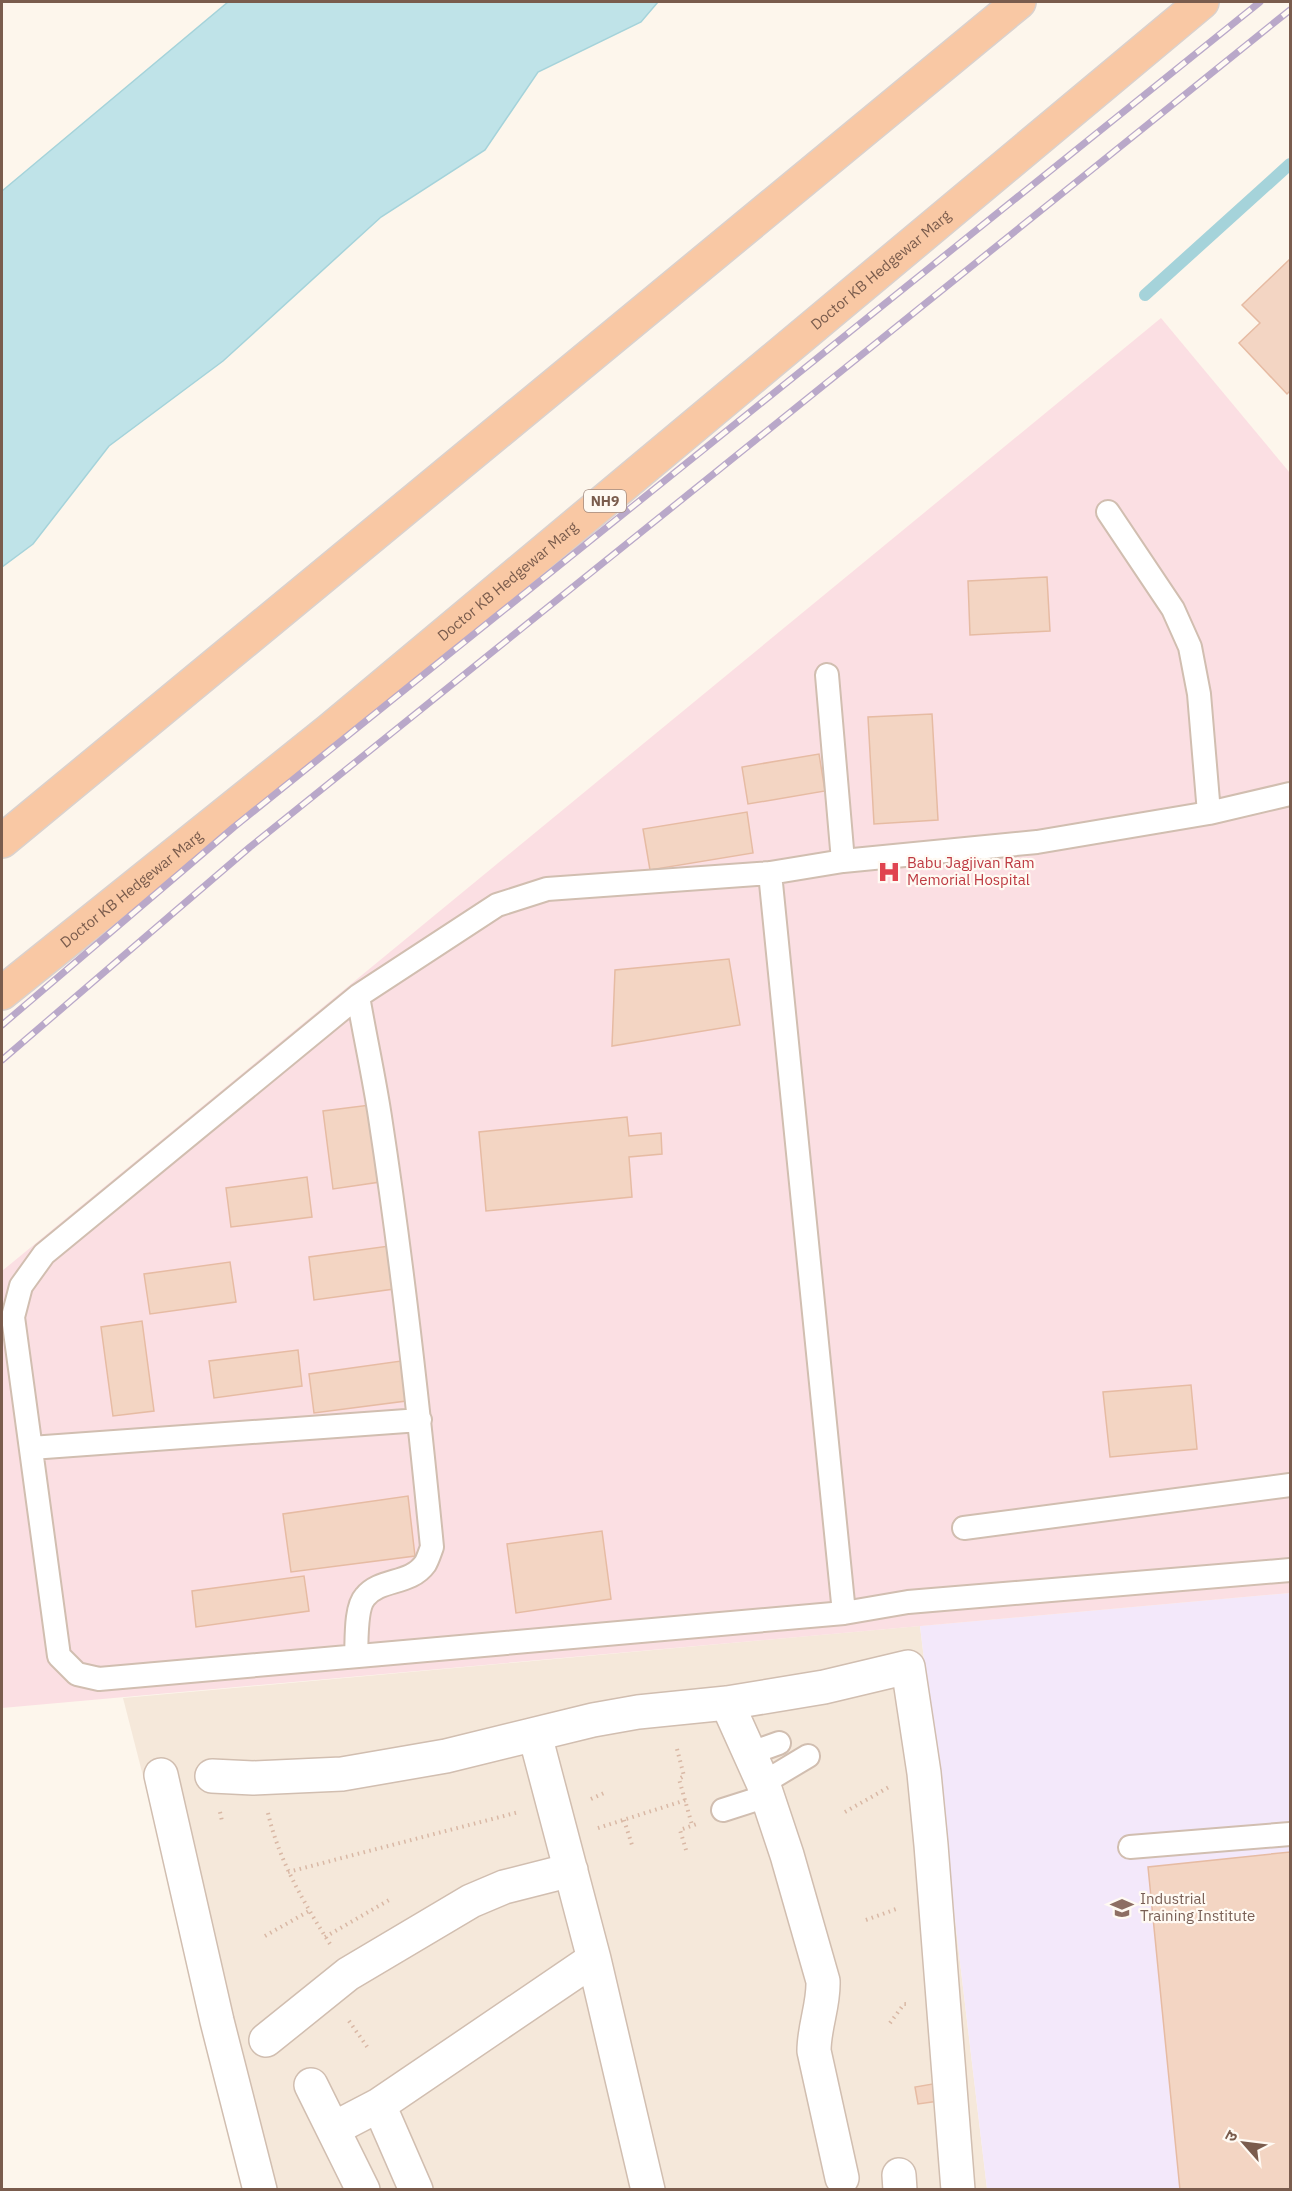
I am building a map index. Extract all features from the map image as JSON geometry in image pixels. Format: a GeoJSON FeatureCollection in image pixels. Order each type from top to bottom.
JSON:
{"type":"FeatureCollection","features":[{"type":"Feature","properties":{"kind":"highway"},"geometry":{"type":"LineString","coordinates":[[2,841],[1019,2]]}},
{"type":"Feature","properties":{"kind":"highway","name":"Doctor KB Hedgewar Marg"},"geometry":{"type":"LineString","coordinates":[[2,993],[330,730],[1202,2]]}},
{"type":"Feature","properties":{"kind":"street"},"geometry":{"type":"LineString","coordinates":[[212,1776],[260,1778],[342,1774],[447,1756],[607,1717],[727,1703],[826,1696],[908,1667],[925,1782],[958,2190]]}},
{"type":"Feature","properties":{"kind":"street"},"geometry":{"type":"LineString","coordinates":[[727,1703],[765,1769],[823,1981],[824,1994],[814,2032],[814,2051],[842,2178]]}},
{"type":"Feature","properties":{"kind":"street"},"geometry":{"type":"LineString","coordinates":[[535,1735],[564,1838],[648,2190]]}},
{"type":"Feature","properties":{"kind":"street"},"geometry":{"type":"LineString","coordinates":[[161,1775],[217,2021],[260,2190]]}},
{"type":"Feature","properties":{"kind":"street"},"geometry":{"type":"LineString","coordinates":[[266,2040],[348,1974],[471,1901],[504,1887],[571,1870]]}},
{"type":"Feature","properties":{"kind":"street"},"geometry":{"type":"LineString","coordinates":[[333,2129],[379,2105],[594,1959]]}},
{"type":"Feature","properties":{"kind":"street"},"geometry":{"type":"LineString","coordinates":[[311,2085],[363,2190]]}},
{"type":"Feature","properties":{"kind":"street"},"geometry":{"type":"LineString","coordinates":[[379,2105],[416,2190]]}},
{"type":"Feature","properties":{"kind":"lane"},"geometry":{"type":"LineString","coordinates":[[1108,512],[1173,609],[1190,647],[1199,694],[1209,813]]}},
{"type":"Feature","properties":{"kind":"lane"},"geometry":{"type":"LineString","coordinates":[[827,675],[843,861]]}},
{"type":"Feature","properties":{"kind":"lane"},"geometry":{"type":"LineString","coordinates":[[1290,794],[1209,813],[1037,842],[843,861],[770,873],[547,889],[497,905],[358,996],[53,1246],[21,1286],[13,1317],[58,1656],[77,1674],[99,1679],[844,1612],[908,1602],[1290,1570]]}},
{"type":"Feature","properties":{"kind":"lane"},"geometry":{"type":"LineString","coordinates":[[770,873],[844,1612]]}},
{"type":"Feature","properties":{"kind":"lane"},"geometry":{"type":"LineString","coordinates":[[356,1656],[359,1613],[364,1597],[379,1587],[411,1577],[425,1563],[432,1546],[420,1420],[380,1116],[358,996]]}},
{"type":"Feature","properties":{"kind":"lane"},"geometry":{"type":"LineString","coordinates":[[31,1448],[420,1420]]}},
{"type":"Feature","properties":{"kind":"lane"},"geometry":{"type":"LineString","coordinates":[[964,1528],[1290,1485]]}},
{"type":"Feature","properties":{"kind":"lane"},"geometry":{"type":"LineString","coordinates":[[723,1810],[765,1769],[808,1756]]}},
{"type":"Feature","properties":{"kind":"lane"},"geometry":{"type":"LineString","coordinates":[[1130,1847],[1290,1834]]}},
{"type":"Feature","properties":{"kind":"path"},"geometry":{"type":"LineString","coordinates":[[677,1749],[684,1776],[679,1779],[692,1825]]}},
{"type":"Feature","properties":{"kind":"path"},"geometry":{"type":"LineString","coordinates":[[260,1778],[272,1831],[288,1872],[348,1974]]}},
{"type":"Feature","properties":{"kind":"path"},"geometry":{"type":"LineString","coordinates":[[845,1812],[887,1788],[925,1782]]}},
{"type":"Feature","properties":{"kind":"path"},"geometry":{"type":"LineString","coordinates":[[564,1838],[686,1800]]}},
{"type":"Feature","properties":{"kind":"path"},"geometry":{"type":"LineString","coordinates":[[288,1872],[554,1803]]}},
{"type":"Feature","properties":{"kind":"path"},"geometry":{"type":"LineString","coordinates":[[624,1820],[632,1845]]}},
{"type":"Feature","properties":{"kind":"path"},"geometry":{"type":"LineString","coordinates":[[325,1937],[389,1900]]}},
{"type":"Feature","properties":{"kind":"path"},"geometry":{"type":"LineString","coordinates":[[265,1936],[309,1911]]}},
{"type":"Feature","properties":{"kind":"shaded area","name":"Babu Jagjivan Ram Memorial Hospital"},"geometry":{"type":"Polygon","coordinates":[[[1161,318],[1290,473],[1290,1593],[2,1708],[2,1271],[1161,318]]]}},
{"type":"Feature","properties":{"kind":"shaded area","name":"Industrial Training Institute"},"geometry":{"type":"Polygon","coordinates":[[[1290,1593],[1290,2189],[987,2189],[920,1626],[1290,1593]]]}},
{"type":"Feature","properties":{"kind":"shaded area"},"geometry":{"type":"Polygon","coordinates":[[[920,1626],[987,2189],[249,2189],[123,1698],[920,1626]]]}},
{"type":"Feature","properties":{"kind":"water"},"geometry":{"type":"Polygon","coordinates":[[[228,2],[658,2],[641,22],[538,72],[485,150],[381,217],[223,361],[109,446],[33,544],[2,567],[2,191],[228,2]]]}},
{"type":"Feature","properties":{"kind":"building"},"geometry":{"type":"Polygon","coordinates":[[[1290,259],[1290,391],[1287,394],[1239,343],[1260,323],[1242,305],[1290,259]]]}},
{"type":"Feature","properties":{"kind":"building"},"geometry":{"type":"Polygon","coordinates":[[[1047,577],[1050,631],[970,635],[968,581],[1047,577]]]}},
{"type":"Feature","properties":{"kind":"building"},"geometry":{"type":"Polygon","coordinates":[[[932,714],[938,820],[874,824],[868,717],[932,714]]]}},
{"type":"Feature","properties":{"kind":"building"},"geometry":{"type":"Polygon","coordinates":[[[819,754],[825,791],[748,804],[742,767],[819,754]]]}},
{"type":"Feature","properties":{"kind":"building"},"geometry":{"type":"Polygon","coordinates":[[[747,812],[753,853],[650,870],[643,829],[747,812]]]}},
{"type":"Feature","properties":{"kind":"building"},"geometry":{"type":"Polygon","coordinates":[[[729,959],[740,1025],[612,1046],[615,970],[729,959]]]}},
{"type":"Feature","properties":{"kind":"building"},"geometry":{"type":"Polygon","coordinates":[[[370,1105],[380,1182],[333,1189],[323,1111],[370,1105]]]}},
{"type":"Feature","properties":{"kind":"building"},"geometry":{"type":"Polygon","coordinates":[[[627,1117],[629,1136],[661,1133],[662,1154],[629,1157],[632,1197],[486,1211],[479,1132],[627,1117]]]}},
{"type":"Feature","properties":{"kind":"building"},"geometry":{"type":"Polygon","coordinates":[[[307,1177],[312,1217],[231,1227],[226,1188],[307,1177]]]}},
{"type":"Feature","properties":{"kind":"building"},"geometry":{"type":"Polygon","coordinates":[[[389,1246],[394,1289],[314,1300],[309,1257],[389,1246]]]}},
{"type":"Feature","properties":{"kind":"building"},"geometry":{"type":"Polygon","coordinates":[[[230,1262],[236,1302],[150,1314],[144,1274],[230,1262]]]}},
{"type":"Feature","properties":{"kind":"building"},"geometry":{"type":"Polygon","coordinates":[[[142,1321],[154,1411],[113,1416],[101,1327],[142,1321]]]}},
{"type":"Feature","properties":{"kind":"building"},"geometry":{"type":"Polygon","coordinates":[[[298,1350],[302,1386],[214,1398],[209,1361],[298,1350]]]}},
{"type":"Feature","properties":{"kind":"building"},"geometry":{"type":"Polygon","coordinates":[[[401,1361],[406,1401],[314,1413],[309,1374],[401,1361]]]}},
{"type":"Feature","properties":{"kind":"building"},"geometry":{"type":"Polygon","coordinates":[[[1191,1385],[1197,1449],[1110,1457],[1103,1392],[1191,1385]]]}},
{"type":"Feature","properties":{"kind":"building"},"geometry":{"type":"Polygon","coordinates":[[[408,1496],[415,1556],[291,1572],[283,1514],[408,1496]]]}},
{"type":"Feature","properties":{"kind":"building"},"geometry":{"type":"Polygon","coordinates":[[[602,1531],[611,1599],[516,1613],[507,1544],[602,1531]]]}},
{"type":"Feature","properties":{"kind":"building"},"geometry":{"type":"Polygon","coordinates":[[[304,1576],[309,1611],[196,1627],[192,1591],[304,1576]]]}},
{"type":"Feature","properties":{"kind":"building"},"geometry":{"type":"Polygon","coordinates":[[[1290,1852],[1290,2190],[1180,2190],[1148,1867],[1290,1852]]]}},
{"type":"Feature","properties":{"kind":"building"},"geometry":{"type":"Polygon","coordinates":[[[944,2082],[946,2100],[918,2104],[915,2087],[944,2082]]]}},
{"type":"Feature","properties":{"kind":"waterway"},"geometry":{"type":"LineString","coordinates":[[1145,295],[1290,164]]}},
{"type":"Feature","properties":{"kind":"railway"},"geometry":{"type":"LineString","coordinates":[[2,1025],[234,827],[1260,2]]}},
{"type":"Feature","properties":{"kind":"railway"},"geometry":{"type":"LineString","coordinates":[[2,1060],[250,847],[1290,10]]}},
{"type":"Feature","properties":{"kind":"place","name":"Babu Jagjivan Ram Memorial Hospital"},"geometry":{"type":"Point","coordinates":[889,872]}},
{"type":"Feature","properties":{"kind":"place","name":"Industrial Training Institute"},"geometry":{"type":"Point","coordinates":[1122,1908]}}]}
